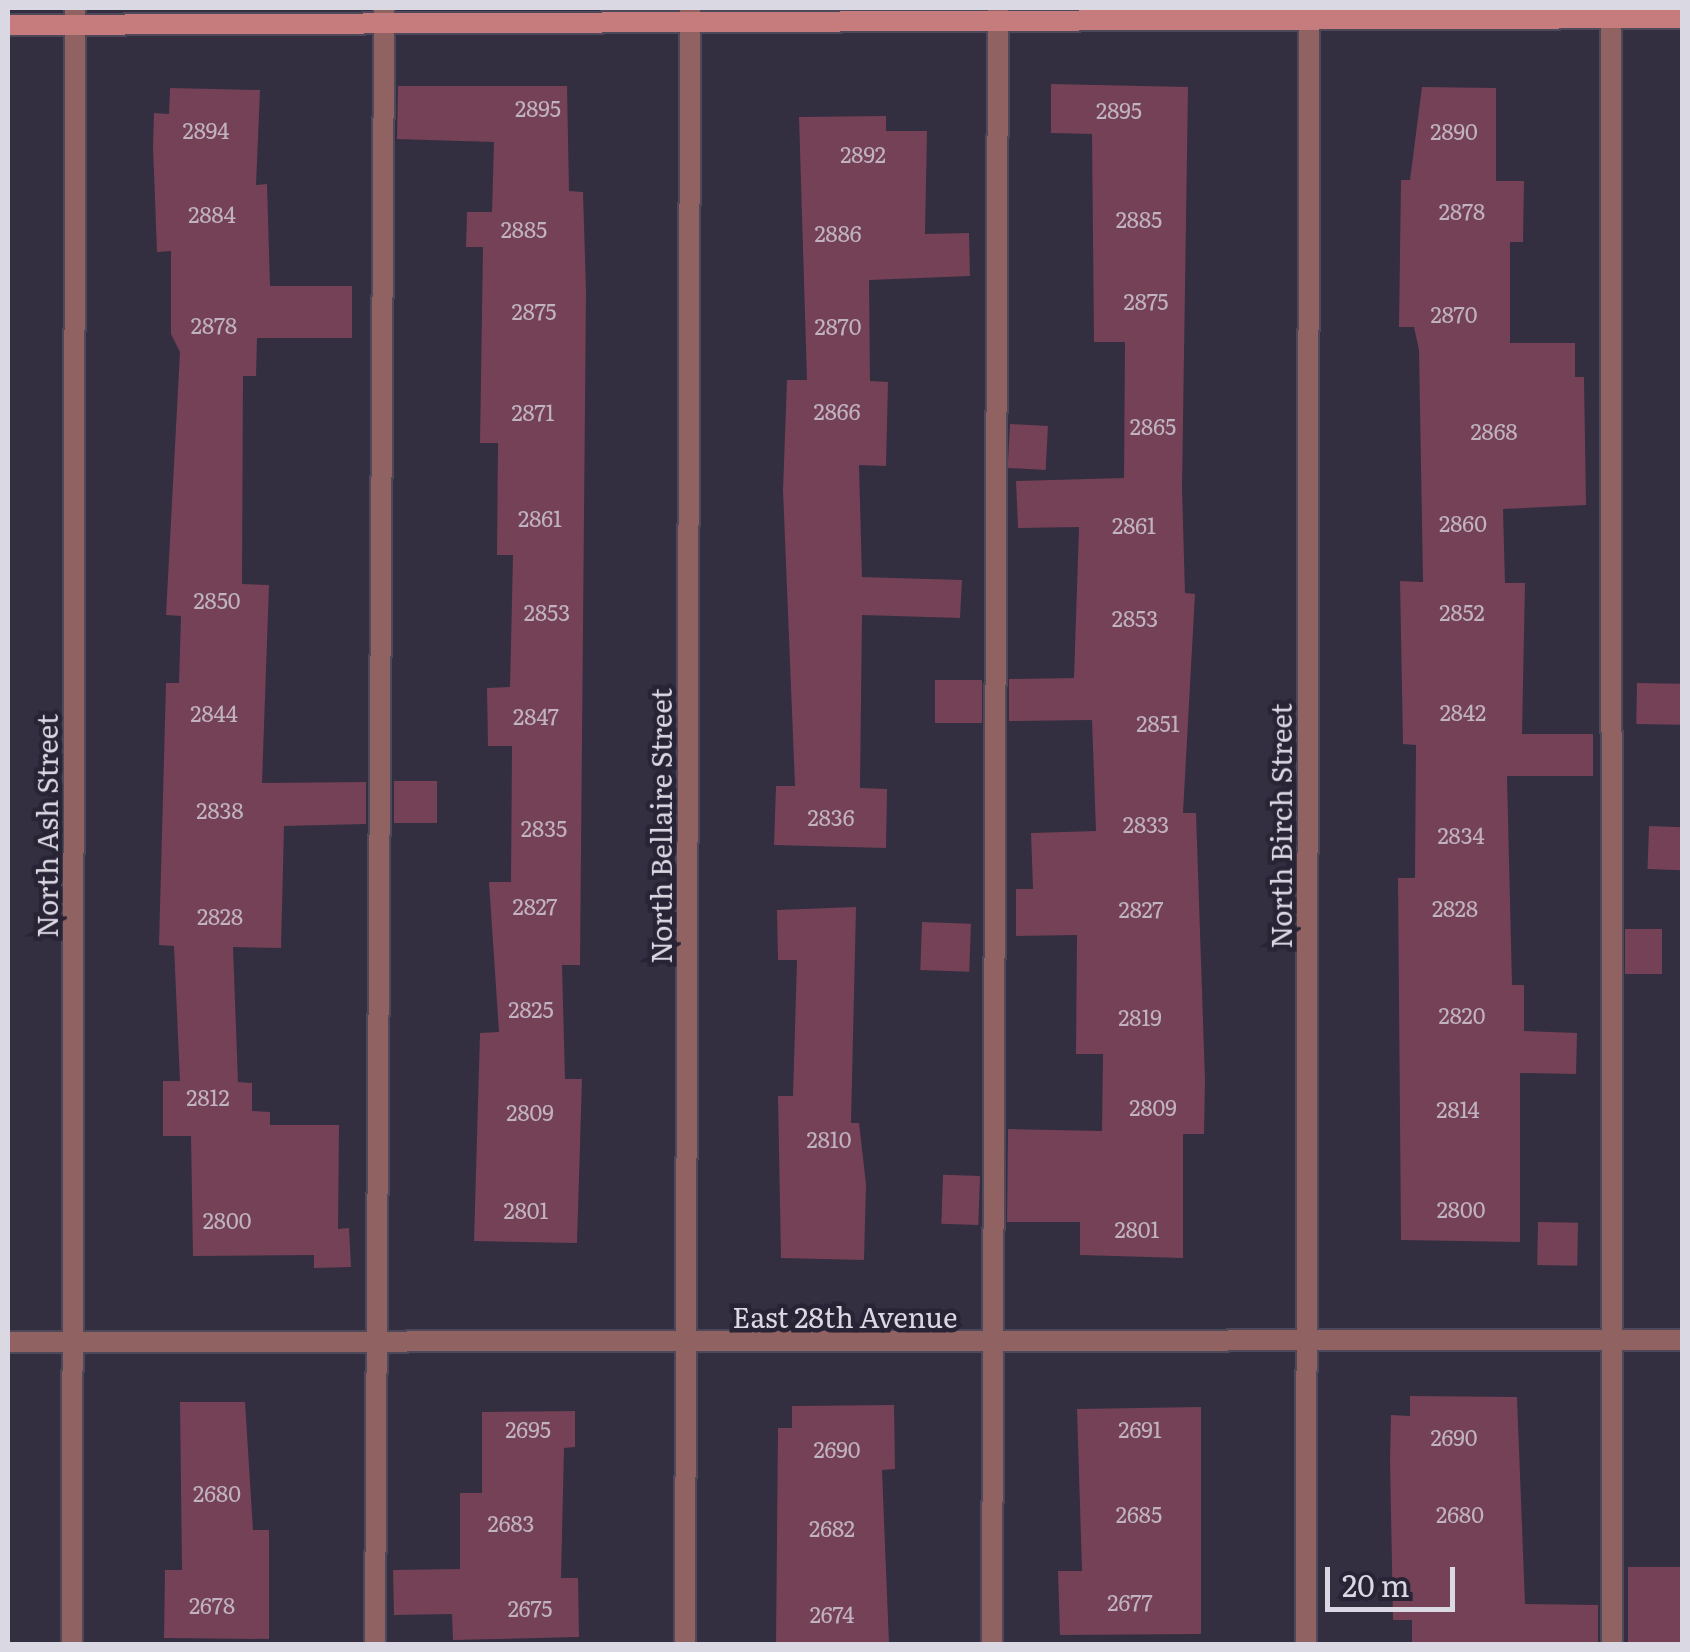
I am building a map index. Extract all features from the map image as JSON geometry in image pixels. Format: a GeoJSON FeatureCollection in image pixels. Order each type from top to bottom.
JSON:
{"type":"FeatureCollection","features":[{"type":"Feature","properties":{"kind":"street"},"geometry":{"type":"LineString","coordinates":[[1612,13],[1612,1644]]}},
{"type":"Feature","properties":{"kind":"street"},"geometry":{"type":"LineString","coordinates":[[8,25],[75,16],[1612,13],[1682,18]]}},
{"type":"Feature","properties":{"kind":"street"},"geometry":{"type":"LineString","coordinates":[[992,1644],[998,14]]}},
{"type":"Feature","properties":{"kind":"street","name":"North Birch Street"},"geometry":{"type":"LineString","coordinates":[[1306,1644],[1309,14]]}},
{"type":"Feature","properties":{"kind":"street"},"geometry":{"type":"LineString","coordinates":[[375,1644],[384,15]]}},
{"type":"Feature","properties":{"kind":"street","name":"North Bellaire Street"},"geometry":{"type":"LineString","coordinates":[[685,1644],[690,15]]}},
{"type":"Feature","properties":{"kind":"street","name":"North Ash Street"},"geometry":{"type":"LineString","coordinates":[[72,1644],[75,16]]}},
{"type":"Feature","properties":{"kind":"street","name":"East 28th Avenue"},"geometry":{"type":"LineString","coordinates":[[8,1342],[1682,1340]]}},
{"type":"Feature","properties":{"kind":"building"},"geometry":{"type":"Polygon","coordinates":[[[1051,84],[1188,87],[1182,488],[1185,593],[1195,594],[1183,813],[1196,813],[1205,1080],[1204,1134],[1183,1134],[1183,1258],[1080,1255],[1080,1222],[1007,1222],[1008,1129],[1102,1131],[1103,1054],[1076,1054],[1077,935],[1016,936],[1016,889],[1033,889],[1031,833],[1096,831],[1092,720],[1009,721],[1009,679],[1074,678],[1079,527],[1018,528],[1016,481],[1124,478],[1125,342],[1094,342],[1092,134],[1051,133],[1051,84]]]}},
{"type":"Feature","properties":{"kind":"building"},"geometry":{"type":"Polygon","coordinates":[[[398,86],[567,86],[569,191],[583,192],[586,291],[580,965],[562,965],[565,1079],[582,1079],[577,1243],[474,1241],[480,1033],[499,1032],[489,882],[511,882],[512,746],[488,746],[487,688],[510,687],[513,555],[497,555],[498,443],[480,443],[483,247],[466,247],[467,212],[492,212],[494,142],[397,139],[398,86]]]}},
{"type":"Feature","properties":{"kind":"building"},"geometry":{"type":"Polygon","coordinates":[[[1422,87],[1496,88],[1496,181],[1524,181],[1523,242],[1510,242],[1510,343],[1575,343],[1575,377],[1584,377],[1586,505],[1503,509],[1505,583],[1525,583],[1522,734],[1593,734],[1593,776],[1507,776],[1512,985],[1524,985],[1524,1031],[1577,1033],[1576,1074],[1520,1073],[1520,1242],[1401,1240],[1398,878],[1415,878],[1416,745],[1403,744],[1400,581],[1423,582],[1419,350],[1414,327],[1399,327],[1401,180],[1410,180],[1422,87]]]}},
{"type":"Feature","properties":{"kind":"building"},"geometry":{"type":"Polygon","coordinates":[[[170,88],[260,90],[256,185],[267,184],[270,286],[352,286],[352,338],[257,338],[256,376],[243,376],[242,584],[269,585],[262,783],[366,782],[366,824],[284,826],[281,948],[233,947],[238,1082],[252,1083],[252,1111],[270,1112],[270,1125],[339,1125],[338,1229],[349,1228],[351,1267],[314,1268],[314,1255],[193,1256],[191,1136],[163,1136],[163,1081],[180,1081],[174,946],[159,945],[166,683],[179,683],[181,616],[166,615],[180,352],[171,334],[171,251],[157,252],[153,147],[154,113],[169,114],[170,88]]]}},
{"type":"Feature","properties":{"kind":"building"},"geometry":{"type":"Polygon","coordinates":[[[886,116],[886,131],[927,131],[925,234],[969,233],[970,276],[869,280],[870,381],[888,382],[886,466],[859,465],[862,577],[962,580],[960,618],[862,615],[860,788],[887,789],[886,848],[774,845],[776,786],[795,786],[783,490],[787,380],[807,380],[799,117],[886,116]]]}},
{"type":"Feature","properties":{"kind":"building"},"geometry":{"type":"Polygon","coordinates":[[[1010,424],[1048,426],[1046,470],[1008,468],[1010,424]]]}},
{"type":"Feature","properties":{"kind":"building"},"geometry":{"type":"Polygon","coordinates":[[[935,680],[982,680],[982,723],[935,723],[935,680]]]}},
{"type":"Feature","properties":{"kind":"building"},"geometry":{"type":"Polygon","coordinates":[[[1637,683],[1682,684],[1681,725],[1636,724],[1637,683]]]}},
{"type":"Feature","properties":{"kind":"building"},"geometry":{"type":"Polygon","coordinates":[[[394,781],[437,781],[437,823],[394,823],[394,781]]]}},
{"type":"Feature","properties":{"kind":"building"},"geometry":{"type":"Polygon","coordinates":[[[1649,826],[1682,827],[1680,870],[1647,869],[1649,826]]]}},
{"type":"Feature","properties":{"kind":"building"},"geometry":{"type":"Polygon","coordinates":[[[856,907],[851,1123],[859,1123],[866,1184],[864,1260],[781,1258],[778,1096],[793,1096],[797,960],[778,960],[777,910],[856,907]]]}},
{"type":"Feature","properties":{"kind":"building"},"geometry":{"type":"Polygon","coordinates":[[[922,922],[971,924],[969,972],[920,970],[922,922]]]}},
{"type":"Feature","properties":{"kind":"building"},"geometry":{"type":"Polygon","coordinates":[[[1625,929],[1662,929],[1662,974],[1625,974],[1625,929]]]}},
{"type":"Feature","properties":{"kind":"building"},"geometry":{"type":"Polygon","coordinates":[[[943,1175],[980,1176],[978,1225],[941,1224],[943,1175]]]}},
{"type":"Feature","properties":{"kind":"building"},"geometry":{"type":"Polygon","coordinates":[[[1538,1222],[1578,1223],[1577,1266],[1537,1265],[1538,1222]]]}},
{"type":"Feature","properties":{"kind":"building"},"geometry":{"type":"Polygon","coordinates":[[[1410,1396],[1517,1397],[1525,1604],[1598,1605],[1598,1644],[1412,1644],[1412,1620],[1393,1620],[1391,1415],[1410,1416],[1410,1396]]]}},
{"type":"Feature","properties":{"kind":"building"},"geometry":{"type":"Polygon","coordinates":[[[180,1402],[245,1402],[253,1530],[269,1530],[269,1639],[164,1638],[165,1570],[182,1570],[180,1402]]]}},
{"type":"Feature","properties":{"kind":"building"},"geometry":{"type":"Polygon","coordinates":[[[894,1405],[895,1469],[882,1470],[889,1644],[776,1644],[778,1428],[792,1428],[792,1406],[894,1405]]]}},
{"type":"Feature","properties":{"kind":"building"},"geometry":{"type":"Polygon","coordinates":[[[1201,1407],[1201,1634],[1060,1635],[1058,1571],[1082,1571],[1077,1409],[1201,1407]]]}},
{"type":"Feature","properties":{"kind":"building"},"geometry":{"type":"Polygon","coordinates":[[[575,1411],[575,1447],[564,1448],[561,1578],[578,1578],[579,1637],[453,1640],[452,1614],[394,1615],[393,1570],[460,1569],[460,1493],[482,1493],[482,1412],[575,1411]]]}},
{"type":"Feature","properties":{"kind":"building"},"geometry":{"type":"Polygon","coordinates":[[[1628,1567],[1682,1567],[1682,1644],[1628,1644],[1628,1567]]]}}]}
